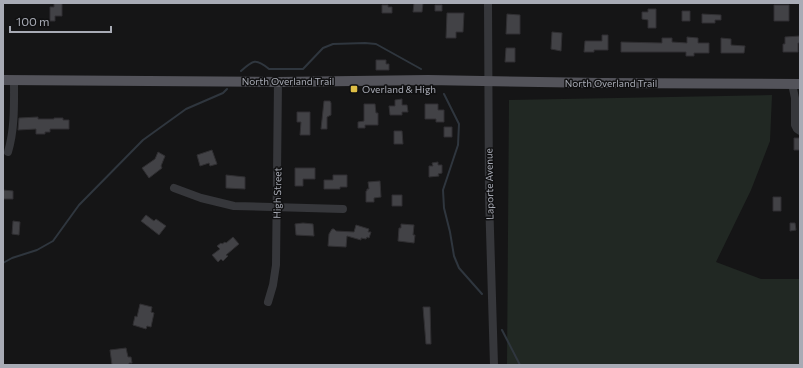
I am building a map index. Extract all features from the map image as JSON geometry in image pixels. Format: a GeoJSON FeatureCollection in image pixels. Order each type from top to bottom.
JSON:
{"type":"FeatureCollection","features":[{"type":"Feature","properties":{"kind":"main road","name":"North Overland Trail"},"geometry":{"type":"LineString","coordinates":[[3,80],[278,82],[411,80],[796,84]]}},
{"type":"Feature","properties":{"kind":"street","name":"Laporte Avenue"},"geometry":{"type":"LineString","coordinates":[[488,3],[489,197],[494,365]]}},
{"type":"Feature","properties":{"kind":"street"},"geometry":{"type":"LineString","coordinates":[[8,152],[12,139],[13,127],[14,80]]}},
{"type":"Feature","properties":{"kind":"street","name":"High Street"},"geometry":{"type":"LineString","coordinates":[[268,302],[273,285],[276,265],[278,82]]}},
{"type":"Feature","properties":{"kind":"street"},"geometry":{"type":"LineString","coordinates":[[796,84],[795,125],[800,131]]}},
{"type":"Feature","properties":{"kind":"street"},"geometry":{"type":"LineString","coordinates":[[174,188],[218,204],[234,206],[343,209]]}},
{"type":"Feature","properties":{"kind":"shaded area"},"geometry":{"type":"Polygon","coordinates":[[[772,95],[770,141],[751,190],[716,262],[761,279],[800,279],[800,365],[507,365],[509,100],[772,95]]]}},
{"type":"Feature","properties":{"kind":"building"},"geometry":{"type":"Polygon","coordinates":[[[54,3],[62,3],[62,16],[55,16],[55,21],[50,21],[50,7],[54,7],[54,3]]]}},
{"type":"Feature","properties":{"kind":"building"},"geometry":{"type":"Polygon","coordinates":[[[414,3],[423,3],[422,12],[413,12],[414,3]]]}},
{"type":"Feature","properties":{"kind":"building"},"geometry":{"type":"Polygon","coordinates":[[[382,5],[392,7],[392,13],[382,13],[382,5]]]}},
{"type":"Feature","properties":{"kind":"building"},"geometry":{"type":"Polygon","coordinates":[[[435,5],[442,5],[442,11],[435,11],[435,5]]]}},
{"type":"Feature","properties":{"kind":"building"},"geometry":{"type":"Polygon","coordinates":[[[774,5],[789,5],[789,21],[774,21],[774,5]]]}},
{"type":"Feature","properties":{"kind":"building"},"geometry":{"type":"Polygon","coordinates":[[[648,9],[656,9],[656,28],[648,28],[648,20],[642,19],[642,12],[648,12],[648,9]]]}},
{"type":"Feature","properties":{"kind":"building"},"geometry":{"type":"Polygon","coordinates":[[[682,11],[690,11],[690,21],[682,21],[682,11]]]}},
{"type":"Feature","properties":{"kind":"building"},"geometry":{"type":"Polygon","coordinates":[[[447,13],[464,13],[463,32],[456,32],[456,38],[446,38],[447,13]]]}},
{"type":"Feature","properties":{"kind":"building"},"geometry":{"type":"Polygon","coordinates":[[[507,14],[520,15],[520,34],[506,34],[507,14]]]}},
{"type":"Feature","properties":{"kind":"building"},"geometry":{"type":"Polygon","coordinates":[[[702,14],[721,15],[721,20],[715,20],[715,23],[702,23],[702,14]]]}},
{"type":"Feature","properties":{"kind":"building"},"geometry":{"type":"Polygon","coordinates":[[[552,32],[562,33],[561,51],[551,49],[552,32]]]}},
{"type":"Feature","properties":{"kind":"building"},"geometry":{"type":"Polygon","coordinates":[[[602,35],[608,35],[608,50],[584,52],[585,41],[602,41],[602,35]]]}},
{"type":"Feature","properties":{"kind":"building"},"geometry":{"type":"Polygon","coordinates":[[[800,36],[798,52],[783,52],[785,37],[800,36]]]}},
{"type":"Feature","properties":{"kind":"building"},"geometry":{"type":"Polygon","coordinates":[[[687,37],[698,38],[698,43],[709,43],[709,53],[694,53],[694,56],[686,56],[686,52],[621,52],[621,42],[662,43],[662,38],[672,38],[672,42],[687,43],[687,37]]]}},
{"type":"Feature","properties":{"kind":"building"},"geometry":{"type":"Polygon","coordinates":[[[721,38],[731,39],[731,45],[745,46],[744,53],[721,53],[721,38]]]}},
{"type":"Feature","properties":{"kind":"building"},"geometry":{"type":"Polygon","coordinates":[[[506,48],[515,48],[515,62],[505,62],[506,48]]]}},
{"type":"Feature","properties":{"kind":"building"},"geometry":{"type":"Polygon","coordinates":[[[376,60],[386,60],[386,64],[389,64],[389,70],[376,70],[376,60]]]}},
{"type":"Feature","properties":{"kind":"building"},"geometry":{"type":"Polygon","coordinates":[[[402,99],[402,105],[407,105],[408,112],[402,112],[402,115],[390,115],[389,106],[395,106],[395,100],[402,99]]]}},
{"type":"Feature","properties":{"kind":"building"},"geometry":{"type":"Polygon","coordinates":[[[324,101],[330,101],[331,103],[331,115],[327,117],[327,129],[321,129],[324,101]]]}},
{"type":"Feature","properties":{"kind":"building"},"geometry":{"type":"Polygon","coordinates":[[[364,104],[375,104],[376,113],[378,113],[378,125],[365,125],[365,128],[358,128],[358,122],[364,121],[364,104]]]}},
{"type":"Feature","properties":{"kind":"building"},"geometry":{"type":"Polygon","coordinates":[[[425,104],[438,104],[438,110],[444,110],[444,122],[436,122],[436,119],[425,119],[425,104]]]}},
{"type":"Feature","properties":{"kind":"building"},"geometry":{"type":"Polygon","coordinates":[[[297,112],[310,112],[310,135],[300,135],[301,122],[297,122],[297,112]]]}},
{"type":"Feature","properties":{"kind":"building"},"geometry":{"type":"Polygon","coordinates":[[[38,117],[38,119],[63,118],[63,120],[69,120],[69,129],[50,129],[50,132],[45,132],[45,134],[36,134],[36,129],[18,130],[19,118],[38,117]]]}},
{"type":"Feature","properties":{"kind":"building"},"geometry":{"type":"Polygon","coordinates":[[[444,127],[452,127],[452,137],[444,137],[444,127]]]}},
{"type":"Feature","properties":{"kind":"building"},"geometry":{"type":"Polygon","coordinates":[[[394,131],[402,131],[403,144],[394,144],[394,131]]]}},
{"type":"Feature","properties":{"kind":"building"},"geometry":{"type":"Polygon","coordinates":[[[794,138],[800,138],[800,150],[794,150],[794,138]]]}},
{"type":"Feature","properties":{"kind":"building"},"geometry":{"type":"Polygon","coordinates":[[[212,150],[217,164],[210,166],[209,163],[200,166],[197,155],[212,150]]]}},
{"type":"Feature","properties":{"kind":"building"},"geometry":{"type":"Polygon","coordinates":[[[158,152],[165,156],[161,166],[162,168],[149,178],[142,168],[155,159],[158,152]]]}},
{"type":"Feature","properties":{"kind":"building"},"geometry":{"type":"Polygon","coordinates":[[[438,162],[438,165],[442,165],[442,173],[438,174],[439,176],[429,177],[429,166],[433,166],[432,163],[438,162]]]}},
{"type":"Feature","properties":{"kind":"building"},"geometry":{"type":"Polygon","coordinates":[[[295,168],[315,168],[315,179],[303,179],[303,186],[295,186],[295,168]]]}},
{"type":"Feature","properties":{"kind":"building"},"geometry":{"type":"Polygon","coordinates":[[[226,175],[245,177],[245,189],[226,188],[226,175]]]}},
{"type":"Feature","properties":{"kind":"building"},"geometry":{"type":"Polygon","coordinates":[[[333,175],[347,175],[347,187],[340,187],[340,189],[324,189],[324,180],[333,180],[333,175]]]}},
{"type":"Feature","properties":{"kind":"building"},"geometry":{"type":"Polygon","coordinates":[[[380,181],[381,197],[374,198],[374,202],[366,202],[366,191],[369,189],[368,182],[380,181]]]}},
{"type":"Feature","properties":{"kind":"building"},"geometry":{"type":"Polygon","coordinates":[[[3,190],[13,191],[13,199],[3,199],[3,190]]]}},
{"type":"Feature","properties":{"kind":"building"},"geometry":{"type":"Polygon","coordinates":[[[392,195],[402,195],[402,206],[392,206],[392,195]]]}},
{"type":"Feature","properties":{"kind":"building"},"geometry":{"type":"Polygon","coordinates":[[[773,197],[781,197],[781,211],[773,211],[773,197]]]}},
{"type":"Feature","properties":{"kind":"building"},"geometry":{"type":"Polygon","coordinates":[[[146,215],[154,221],[156,219],[166,226],[159,235],[141,221],[146,215]]]}},
{"type":"Feature","properties":{"kind":"building"},"geometry":{"type":"Polygon","coordinates":[[[13,221],[20,222],[19,235],[12,234],[13,221]]]}},
{"type":"Feature","properties":{"kind":"building"},"geometry":{"type":"Polygon","coordinates":[[[790,223],[795,223],[796,230],[790,231],[790,223]]]}},
{"type":"Feature","properties":{"kind":"building"},"geometry":{"type":"Polygon","coordinates":[[[295,224],[313,224],[314,236],[296,235],[295,224]]]}},
{"type":"Feature","properties":{"kind":"building"},"geometry":{"type":"Polygon","coordinates":[[[401,224],[414,225],[414,243],[398,241],[399,228],[401,228],[401,224]]]}},
{"type":"Feature","properties":{"kind":"building"},"geometry":{"type":"Polygon","coordinates":[[[356,225],[369,229],[368,232],[371,232],[369,238],[361,238],[361,240],[347,236],[346,247],[328,246],[329,234],[332,229],[336,231],[354,232],[356,225]]]}},
{"type":"Feature","properties":{"kind":"building"},"geometry":{"type":"Polygon","coordinates":[[[233,237],[239,244],[226,255],[228,256],[223,261],[221,259],[218,262],[212,255],[220,249],[217,246],[221,243],[226,243],[233,237]]]}},
{"type":"Feature","properties":{"kind":"building"},"geometry":{"type":"Polygon","coordinates":[[[140,304],[152,307],[151,312],[154,313],[151,327],[147,326],[146,329],[133,325],[135,316],[137,317],[140,304]]]}},
{"type":"Feature","properties":{"kind":"building"},"geometry":{"type":"Polygon","coordinates":[[[423,307],[430,307],[431,344],[426,344],[423,307]]]}},
{"type":"Feature","properties":{"kind":"building"},"geometry":{"type":"Polygon","coordinates":[[[126,348],[128,357],[131,357],[132,363],[129,363],[129,365],[112,365],[110,350],[126,348]]]}},
{"type":"Feature","properties":{"kind":"waterway"},"geometry":{"type":"LineString","coordinates":[[241,71],[249,64],[255,62],[261,63],[269,69],[303,69],[323,48],[333,44],[365,43],[376,44],[421,69]]}},
{"type":"Feature","properties":{"kind":"waterway"},"geometry":{"type":"LineString","coordinates":[[3,263],[12,258],[37,250],[53,241],[79,205],[143,140],[186,109],[223,93],[227,89]]}},
{"type":"Feature","properties":{"kind":"waterway"},"geometry":{"type":"LineString","coordinates":[[444,94],[459,124],[458,145],[443,190],[444,208],[454,256],[459,268],[482,294]]}},
{"type":"Feature","properties":{"kind":"waterway"},"geometry":{"type":"LineString","coordinates":[[502,330],[520,365]]}},
{"type":"Feature","properties":{"kind":"place","name":"Overland & High"},"geometry":{"type":"Point","coordinates":[354,89]}}]}
